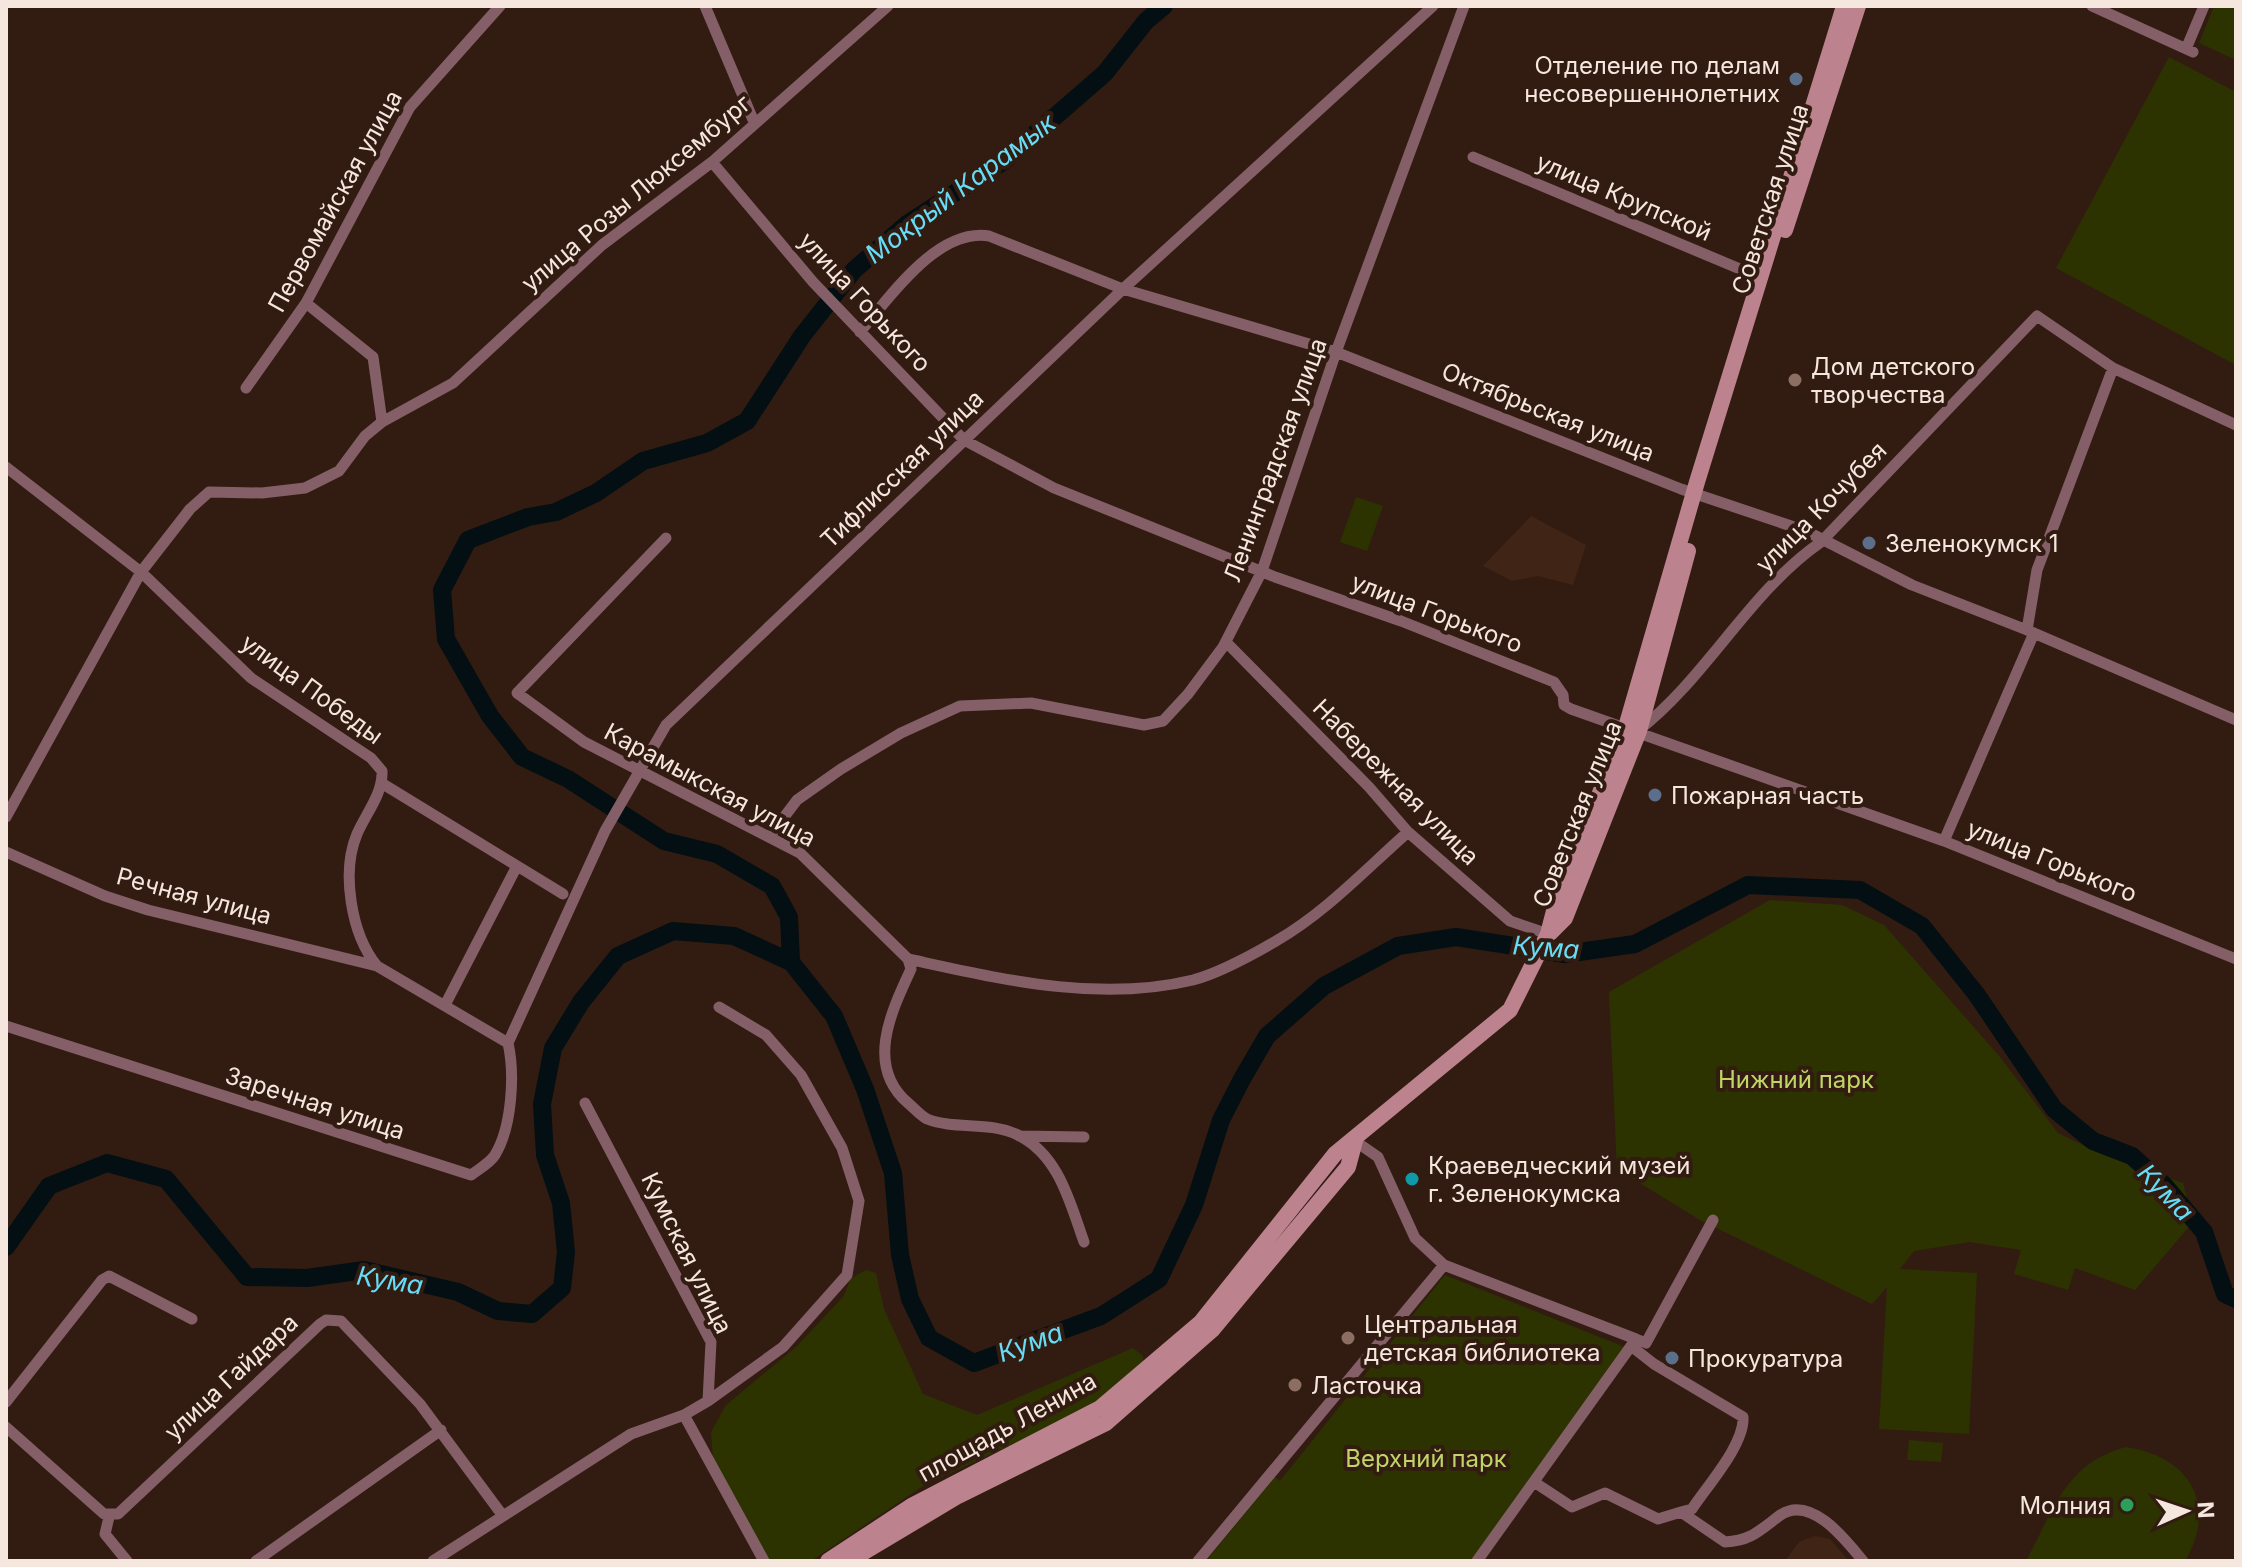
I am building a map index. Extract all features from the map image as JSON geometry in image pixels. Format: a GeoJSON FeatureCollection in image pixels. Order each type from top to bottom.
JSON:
{"type":"FeatureCollection","features":[{"type":"Feature","properties":{"kind":"street","name":"Первомайская улица"},"geometry":{"type":"LineString","coordinates":[[246,388],[306,303],[410,107],[500,6]]}},
{"type":"Feature","properties":{"kind":"street"},"geometry":{"type":"LineString","coordinates":[[705,6],[754,122]]}},
{"type":"Feature","properties":{"kind":"street","name":"улица Розы Люксембург"},"geometry":{"type":"LineString","coordinates":[[141,572],[190,509],[209,492],[262,493],[305,488],[339,471],[365,436],[382,422],[453,383],[602,245],[712,162],[888,6]]}},
{"type":"Feature","properties":{"kind":"street","name":"Тифлисская улица"},"geometry":{"type":"LineString","coordinates":[[508,1043],[605,831],[666,725],[1123,289],[1433,6]]}},
{"type":"Feature","properties":{"kind":"street","name":"Ленинградская улица"},"geometry":{"type":"LineString","coordinates":[[769,837],[797,800],[841,769],[901,733],[960,706],[1031,703],[1144,725],[1163,721],[1188,694],[1226,642],[1262,571],[1336,352],[1464,6]]}},
{"type":"Feature","properties":{"kind":"street","name":"Советская улица"},"geometry":{"type":"LineString","coordinates":[[1548,934],[1565,918],[1632,729],[1759,277],[1844,6]]}},
{"type":"Feature","properties":{"kind":"street","name":"Советская улица"},"geometry":{"type":"LineString","coordinates":[[1698,495],[1858,6]]}},
{"type":"Feature","properties":{"kind":"street"},"geometry":{"type":"LineString","coordinates":[[2092,6],[2190,50],[2204,6]]}},
{"type":"Feature","properties":{"kind":"street","name":"улица Крупской"},"geometry":{"type":"LineString","coordinates":[[1473,157],[1759,277]]}},
{"type":"Feature","properties":{"kind":"street","name":"улица Горького"},"geometry":{"type":"LineString","coordinates":[[712,162],[813,282],[964,440],[1054,488],[1554,682],[1563,695],[1564,705],[1944,841],[2236,959]]}},
{"type":"Feature","properties":{"kind":"street","name":"Октябрьская улица"},"geometry":{"type":"LineString","coordinates":[[860,332],[923,259],[975,234],[989,236],[1123,289],[1336,352],[1698,495],[1824,539],[1912,585],[2236,720]]}},
{"type":"Feature","properties":{"kind":"street"},"geometry":{"type":"LineString","coordinates":[[306,303],[373,357],[382,422]]}},
{"type":"Feature","properties":{"kind":"street","name":"улица Кочубея"},"geometry":{"type":"LineString","coordinates":[[1632,729],[1669,707],[1793,562],[1824,539],[2037,316],[2113,368]]}},
{"type":"Feature","properties":{"kind":"street"},"geometry":{"type":"LineString","coordinates":[[1944,841],[2031,632],[2037,570],[2113,368],[2236,425]]}},
{"type":"Feature","properties":{"kind":"street","name":"улица Победы"},"geometry":{"type":"LineString","coordinates":[[6,467],[141,572],[251,678],[372,759],[382,771],[383,784],[563,894]]}},
{"type":"Feature","properties":{"kind":"street","name":"Карамыкская улица"},"geometry":{"type":"LineString","coordinates":[[666,538],[517,693],[584,742],[800,853],[908,959]]}},
{"type":"Feature","properties":{"kind":"street"},"geometry":{"type":"LineString","coordinates":[[6,817],[141,572]]}},
{"type":"Feature","properties":{"kind":"street","name":"Набережная улица"},"geometry":{"type":"LineString","coordinates":[[1226,642],[1369,787],[1408,832],[1510,921],[1548,934]]}},
{"type":"Feature","properties":{"kind":"street"},"geometry":{"type":"LineString","coordinates":[[377,966],[367,953],[359,931],[351,879],[356,837],[383,784]]}},
{"type":"Feature","properties":{"kind":"street"},"geometry":{"type":"LineString","coordinates":[[1084,1137],[1019,1136],[926,1119],[898,1095],[885,1067],[883,1043],[896,1000],[911,969],[908,959],[1020,982],[1082,989],[1140,988],[1195,979],[1277,941],[1313,915],[1408,832]]}},
{"type":"Feature","properties":{"kind":"street","name":"Речная улица"},"geometry":{"type":"LineString","coordinates":[[6,852],[105,896],[148,910],[377,966],[508,1043]]}},
{"type":"Feature","properties":{"kind":"street"},"geometry":{"type":"LineString","coordinates":[[445,1005],[517,866]]}},
{"type":"Feature","properties":{"kind":"street","name":"площадь Ленина"},"geometry":{"type":"LineString","coordinates":[[828,1561],[913,1505],[1100,1408],[1201,1322],[1335,1154],[1355,1141],[1510,1010],[1548,934]]}},
{"type":"Feature","properties":{"kind":"street"},"geometry":{"type":"LineString","coordinates":[[433,1561],[631,1434],[684,1415],[708,1401],[783,1347],[847,1275],[859,1201],[842,1148],[801,1075],[766,1035],[719,1007]]}},
{"type":"Feature","properties":{"kind":"street","name":"Заречная улица"},"geometry":{"type":"LineString","coordinates":[[6,1026],[471,1175],[493,1159],[504,1138],[512,1059],[508,1043]]}},
{"type":"Feature","properties":{"kind":"street","name":"Кумская улица"},"geometry":{"type":"LineString","coordinates":[[585,1103],[711,1342],[708,1401]]}},
{"type":"Feature","properties":{"kind":"street"},"geometry":{"type":"LineString","coordinates":[[1019,1136],[1062,1180],[1084,1242]]}},
{"type":"Feature","properties":{"kind":"street"},"geometry":{"type":"LineString","coordinates":[[1355,1141],[1378,1157],[1415,1238],[1444,1265],[1634,1342],[1743,1417],[1743,1429],[1726,1465],[1703,1488],[1692,1509],[1658,1519],[1605,1493],[1572,1507],[1534,1482]]}},
{"type":"Feature","properties":{"kind":"street","name":"площадь Ленина"},"geometry":{"type":"LineString","coordinates":[[849,1561],[958,1496],[1106,1423],[1212,1330],[1348,1167],[1355,1141]]}},
{"type":"Feature","properties":{"kind":"street"},"geometry":{"type":"LineString","coordinates":[[1634,1342],[1646,1343],[1713,1220]]}},
{"type":"Feature","properties":{"kind":"street"},"geometry":{"type":"LineString","coordinates":[[1198,1561],[1444,1265]]}},
{"type":"Feature","properties":{"kind":"street"},"geometry":{"type":"LineString","coordinates":[[6,1402],[109,1276],[192,1319]]}},
{"type":"Feature","properties":{"kind":"street","name":"улица Гайдара"},"geometry":{"type":"LineString","coordinates":[[109,1517],[118,1514],[326,1320],[341,1321],[441,1430],[503,1516]]}},
{"type":"Feature","properties":{"kind":"street"},"geometry":{"type":"LineString","coordinates":[[1477,1561],[1634,1342]]}},
{"type":"Feature","properties":{"kind":"street"},"geometry":{"type":"LineString","coordinates":[[684,1415],[764,1561]]}},
{"type":"Feature","properties":{"kind":"street"},"geometry":{"type":"LineString","coordinates":[[6,1427],[109,1517],[105,1523],[108,1541],[127,1561]]}},
{"type":"Feature","properties":{"kind":"street"},"geometry":{"type":"LineString","coordinates":[[256,1561],[441,1430]]}},
{"type":"Feature","properties":{"kind":"street"},"geometry":{"type":"LineString","coordinates":[[1681,1512],[1725,1542],[1754,1537],[1782,1514],[1796,1510],[1811,1512],[1839,1532],[1863,1561]]}},
{"type":"Feature","properties":{"kind":"shaded area"},"geometry":{"type":"Polygon","coordinates":[[[1531,516],[1586,545],[1573,585],[1538,576],[1512,581],[1483,566],[1531,516]]]}},
{"type":"Feature","properties":{"kind":"shaded area"},"geometry":{"type":"Polygon","coordinates":[[[1815,1536],[1830,1539],[1849,1561],[1785,1561],[1799,1542],[1815,1536]]]}},
{"type":"Feature","properties":{"kind":"green space"},"geometry":{"type":"Polygon","coordinates":[[[2214,6],[2236,6],[2234,59],[2199,43],[2214,6]]]}},
{"type":"Feature","properties":{"kind":"green space"},"geometry":{"type":"Polygon","coordinates":[[[2169,57],[2236,92],[2234,364],[2056,268],[2169,57]]]}},
{"type":"Feature","properties":{"kind":"green space"},"geometry":{"type":"Polygon","coordinates":[[[1356,497],[1383,506],[1367,551],[1340,542],[1356,497]]]}},
{"type":"Feature","properties":{"kind":"green space","name":"Нижний парк"},"geometry":{"type":"Polygon","coordinates":[[[1770,900],[1842,905],[1884,925],[2000,1057],[2058,1133],[2097,1152],[2183,1183],[2193,1222],[2135,1290],[2075,1268],[2068,1290],[2014,1274],[2021,1250],[1970,1242],[1914,1251],[1900,1269],[1977,1273],[1969,1434],[1879,1429],[1887,1287],[1872,1304],[1700,1220],[1617,1169],[1609,992],[1770,900]]]}},
{"type":"Feature","properties":{"kind":"green space"},"geometry":{"type":"Polygon","coordinates":[[[866,1270],[876,1273],[884,1309],[923,1394],[977,1415],[1133,1348],[1143,1356],[1143,1361],[1105,1397],[1069,1418],[923,1486],[811,1561],[768,1561],[713,1458],[711,1432],[726,1405],[796,1347],[844,1296],[850,1279],[866,1270]]]}},
{"type":"Feature","properties":{"kind":"green space","name":"Верхний парк"},"geometry":{"type":"Polygon","coordinates":[[[1445,1275],[1627,1348],[1475,1561],[1206,1561],[1275,1477],[1280,1481],[1445,1275]]]}},
{"type":"Feature","properties":{"kind":"green space"},"geometry":{"type":"Polygon","coordinates":[[[1909,1440],[1943,1443],[1941,1462],[1907,1460],[1909,1440]]]}},
{"type":"Feature","properties":{"kind":"green space","name":"Молния"},"geometry":{"type":"Polygon","coordinates":[[[2126,1447],[2166,1460],[2192,1486],[2198,1502],[2199,1520],[2195,1540],[2185,1561],[2026,1561],[2054,1507],[2075,1477],[2105,1454],[2126,1447]]]}},
{"type":"Feature","properties":{"kind":"waterway","name":"Мокрый Карамык"},"geometry":{"type":"LineString","coordinates":[[791,962],[789,917],[772,886],[717,854],[664,841],[568,779],[522,757],[490,716],[446,639],[442,590],[468,540],[528,517],[556,512],[596,493],[643,461],[707,443],[747,421],[802,336],[854,270],[907,224],[1004,161],[1105,73],[1146,21],[1164,6]]}},
{"type":"Feature","properties":{"kind":"waterway","name":"Кума"},"geometry":{"type":"LineString","coordinates":[[6,1247],[49,1186],[107,1163],[166,1179],[247,1277],[307,1278],[364,1270],[458,1292],[498,1311],[532,1314],[562,1288],[566,1252],[561,1203],[545,1155],[542,1104],[553,1048],[581,1002],[618,956],[673,931],[734,936],[791,962],[834,1016],[865,1089],[893,1173],[900,1255],[910,1299],[929,1338],[974,1363],[1101,1316],[1159,1279],[1194,1205],[1221,1120],[1242,1079],[1267,1036],[1324,986],[1398,946],[1456,937],[1565,954],[1635,944],[1748,885],[1860,890],[1922,926],[1977,995],[2054,1109],[2093,1141],[2132,1156],[2165,1186],[2204,1232],[2225,1294],[2236,1299]]}},
{"type":"Feature","properties":{"kind":"place","name":"Отделение по делам несовершеннолетних"},"geometry":{"type":"Point","coordinates":[1796,79]}},
{"type":"Feature","properties":{"kind":"place","name":"Дом детского творчества"},"geometry":{"type":"Point","coordinates":[1795,380]}},
{"type":"Feature","properties":{"kind":"place","name":"Зеленокумск 1"},"geometry":{"type":"Point","coordinates":[1869,543]}},
{"type":"Feature","properties":{"kind":"place","name":"Пожарная часть"},"geometry":{"type":"Point","coordinates":[1655,795]}},
{"type":"Feature","properties":{"kind":"place","name":"Краеведческий музей г. Зеленокумска"},"geometry":{"type":"Point","coordinates":[1412,1179]}},
{"type":"Feature","properties":{"kind":"place","name":"Центральная детская библиотека"},"geometry":{"type":"Point","coordinates":[1348,1338]}},
{"type":"Feature","properties":{"kind":"place","name":"Прокуратура"},"geometry":{"type":"Point","coordinates":[1672,1358]}},
{"type":"Feature","properties":{"kind":"place","name":"Ласточка"},"geometry":{"type":"Point","coordinates":[1295,1385]}},
{"type":"Feature","properties":{"kind":"place","name":"Молния"},"geometry":{"type":"Point","coordinates":[2127,1505]}}]}
